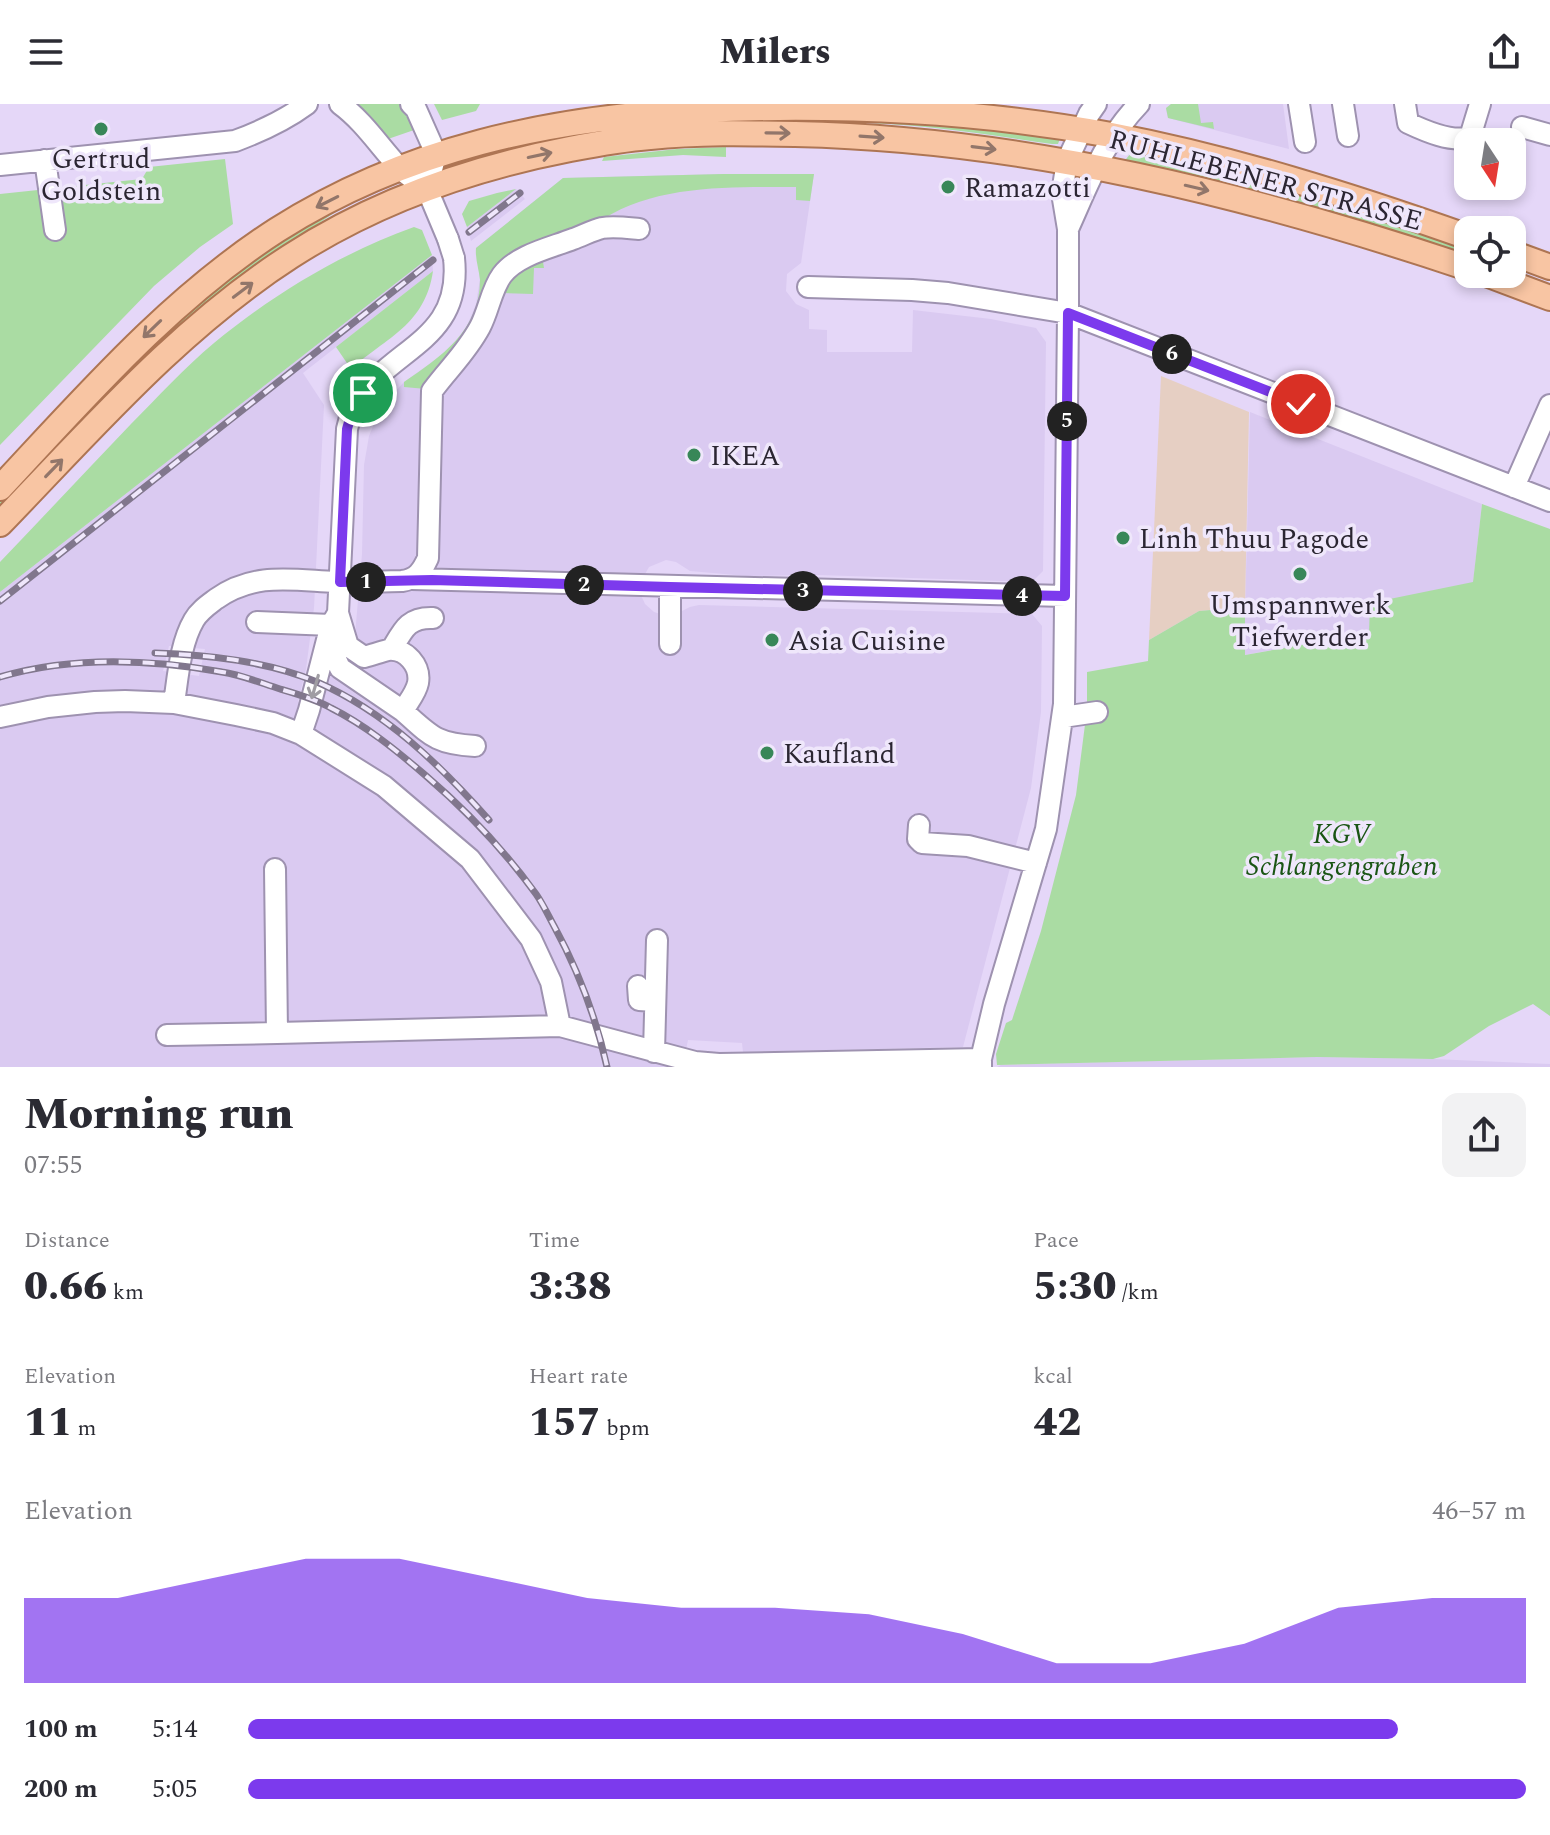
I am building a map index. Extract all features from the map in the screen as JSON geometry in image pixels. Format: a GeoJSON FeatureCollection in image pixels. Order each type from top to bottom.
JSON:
{"type":"FeatureCollection","features":[{"type":"Feature","properties":{"kind":"main road","name":"RUHLEBENER STRASSE"},"geometry":{"type":"LineString","coordinates":[[0,488],[178,305],[211,278],[303,214],[399,168],[436,154],[602,111],[827,106],[955,114],[1081,130],[1261,172],[1454,232]]}},
{"type":"Feature","properties":{"kind":"main road","name":"RUHLEBENER STRASSE"},"geometry":{"type":"LineString","coordinates":[[0,524],[135,383],[207,318],[292,255],[386,204],[427,189],[536,156],[615,141],[688,134],[830,134],[1004,151],[1171,182],[1270,207],[1454,263]]}},
{"type":"Feature","properties":{"kind":"main road"},"geometry":{"type":"LineString","coordinates":[[1526,258],[1550,267]]}},
{"type":"Feature","properties":{"kind":"main road"},"geometry":{"type":"LineString","coordinates":[[1523,288],[1550,298]]}},
{"type":"Feature","properties":{"kind":"street"},"geometry":{"type":"LineString","coordinates":[[0,165],[235,141],[286,119],[307,104]]}},
{"type":"Feature","properties":{"kind":"street"},"geometry":{"type":"LineString","coordinates":[[301,734],[332,626],[340,582],[347,429],[353,408],[370,384],[424,340],[441,320],[453,291],[455,271],[451,248],[427,189],[399,168],[380,143],[340,104]]}},
{"type":"Feature","properties":{"kind":"street"},"geometry":{"type":"LineString","coordinates":[[167,1035],[560,1026],[695,1062],[981,1063],[994,1004],[1046,829],[1063,717],[1068,229],[1062,193],[1067,161],[1096,104]]}},
{"type":"Feature","properties":{"kind":"street"},"geometry":{"type":"LineString","coordinates":[[1068,229],[1095,166],[1139,104]]}},
{"type":"Feature","properties":{"kind":"street"},"geometry":{"type":"LineString","coordinates":[[1299,104],[1305,142]]}},
{"type":"Feature","properties":{"kind":"street"},"geometry":{"type":"LineString","coordinates":[[1343,104],[1348,136]]}},
{"type":"Feature","properties":{"kind":"street"},"geometry":{"type":"LineString","coordinates":[[1405,104],[1408,123],[1461,140],[1470,137],[1480,104]]}},
{"type":"Feature","properties":{"kind":"street"},"geometry":{"type":"LineString","coordinates":[[416,106],[436,154],[427,189]]}},
{"type":"Feature","properties":{"kind":"street"},"geometry":{"type":"LineString","coordinates":[[1522,127],[1550,135]]}},
{"type":"Feature","properties":{"kind":"street"},"geometry":{"type":"LineString","coordinates":[[45,160],[55,230]]}},
{"type":"Feature","properties":{"kind":"street"},"geometry":{"type":"LineString","coordinates":[[412,579],[428,558],[432,391],[473,340],[502,275],[519,261],[602,228],[639,229]]}},
{"type":"Feature","properties":{"kind":"street"},"geometry":{"type":"LineString","coordinates":[[808,287],[948,293],[1068,313],[1550,501]]}},
{"type":"Feature","properties":{"kind":"street"},"geometry":{"type":"LineString","coordinates":[[1514,487],[1550,405]]}},
{"type":"Feature","properties":{"kind":"street"},"geometry":{"type":"LineString","coordinates":[[174,703],[187,636],[194,620],[203,609],[224,594],[254,581],[412,579],[1065,596]]}},
{"type":"Feature","properties":{"kind":"street"},"geometry":{"type":"LineString","coordinates":[[670,587],[670,644]]}},
{"type":"Feature","properties":{"kind":"street"},"geometry":{"type":"LineString","coordinates":[[367,688],[376,663],[409,623],[421,617],[433,618]]}},
{"type":"Feature","properties":{"kind":"street"},"geometry":{"type":"LineString","coordinates":[[257,622],[332,626],[348,646],[364,657],[387,651],[406,654],[419,675],[418,687],[403,711]]}},
{"type":"Feature","properties":{"kind":"street"},"geometry":{"type":"LineString","coordinates":[[332,626],[340,668],[403,711],[440,741],[475,746]]}},
{"type":"Feature","properties":{"kind":"street"},"geometry":{"type":"LineString","coordinates":[[0,717],[95,702],[174,703],[273,723],[301,734],[384,786],[470,859],[531,939],[551,982],[560,1026]]}},
{"type":"Feature","properties":{"kind":"street"},"geometry":{"type":"LineString","coordinates":[[1063,717],[1097,712]]}},
{"type":"Feature","properties":{"kind":"street"},"geometry":{"type":"LineString","coordinates":[[229,735],[236,715]]}},
{"type":"Feature","properties":{"kind":"street"},"geometry":{"type":"LineString","coordinates":[[919,825],[918,839],[922,843],[968,846],[1036,863]]}},
{"type":"Feature","properties":{"kind":"street"},"geometry":{"type":"LineString","coordinates":[[275,869],[277,1033]]}},
{"type":"Feature","properties":{"kind":"street"},"geometry":{"type":"LineString","coordinates":[[654,1052],[657,940]]}},
{"type":"Feature","properties":{"kind":"street"},"geometry":{"type":"LineString","coordinates":[[638,986],[639,1000],[655,1001]]}},
{"type":"Feature","properties":{"kind":"shaded area"},"geometry":{"type":"Polygon","coordinates":[[[1171,104],[1283,104],[1289,149],[1168,118],[1166,109],[1171,104]]]}},
{"type":"Feature","properties":{"kind":"shaded area"},"geometry":{"type":"Polygon","coordinates":[[[814,174],[801,263],[787,274],[786,291],[796,304],[809,310],[809,329],[827,330],[827,352],[912,352],[913,310],[1036,328],[1046,342],[1043,571],[1032,582],[818,575],[747,576],[690,571],[666,560],[649,567],[640,583],[645,604],[654,612],[664,615],[699,605],[1032,614],[1042,626],[1041,712],[1031,788],[963,1047],[743,1052],[742,1043],[688,1040],[686,1050],[586,1021],[555,1034],[634,1057],[697,1067],[0,1067],[0,592],[432,255],[433,271],[303,373],[324,405],[314,608],[298,702],[317,711],[325,676],[355,635],[362,554],[364,465],[369,436],[381,407],[404,382],[449,350],[466,328],[476,304],[480,279],[476,248],[563,178],[814,174]],[[169,646],[163,671],[199,676],[205,649],[169,646]]]}},
{"type":"Feature","properties":{"kind":"shaded area"},"geometry":{"type":"Polygon","coordinates":[[[516,189],[525,199],[471,241],[467,227],[516,189]]]}},
{"type":"Feature","properties":{"kind":"shaded area"},"geometry":{"type":"Polygon","coordinates":[[[1161,376],[1249,412],[1245,607],[1199,611],[1149,640],[1161,376]]]}},
{"type":"Feature","properties":{"kind":"shaded area"},"geometry":{"type":"Polygon","coordinates":[[[1250,412],[1482,504],[1473,583],[1369,633],[1244,655],[1250,412]]]}},
{"type":"Feature","properties":{"kind":"shaded area"},"geometry":{"type":"Polygon","coordinates":[[[1317,1057],[1550,1064],[1550,1067],[997,1067],[1001,1065],[1317,1057]]]}},
{"type":"Feature","properties":{"kind":"green space"},"geometry":{"type":"Polygon","coordinates":[[[355,104],[401,104],[417,129],[388,139],[355,104]]]}},
{"type":"Feature","properties":{"kind":"green space"},"geometry":{"type":"Polygon","coordinates":[[[434,104],[480,104],[476,111],[442,120],[434,104]]]}},
{"type":"Feature","properties":{"kind":"green space"},"geometry":{"type":"Polygon","coordinates":[[[1171,104],[1198,104],[1201,123],[1213,122],[1214,129],[1168,118],[1166,108],[1171,104]]]}},
{"type":"Feature","properties":{"kind":"green space"},"geometry":{"type":"Polygon","coordinates":[[[837,114],[1061,136],[1058,144],[1052,144],[907,125],[821,123],[464,169],[461,162],[578,129],[837,114]]]}},
{"type":"Feature","properties":{"kind":"green space"},"geometry":{"type":"Polygon","coordinates":[[[726,147],[726,157],[683,155],[602,161],[604,157],[726,147]]]}},
{"type":"Feature","properties":{"kind":"green space"},"geometry":{"type":"Polygon","coordinates":[[[1130,154],[1216,174],[1236,174],[1454,241],[1454,256],[1123,163],[1130,154]]]}},
{"type":"Feature","properties":{"kind":"green space"},"geometry":{"type":"Polygon","coordinates":[[[225,159],[233,224],[154,286],[0,445],[0,194],[142,179],[149,167],[225,159]]]}},
{"type":"Feature","properties":{"kind":"green space"},"geometry":{"type":"Polygon","coordinates":[[[814,174],[810,201],[796,200],[796,187],[722,188],[672,193],[624,208],[499,263],[488,279],[469,330],[426,389],[404,387],[404,382],[444,352],[466,328],[478,298],[480,280],[476,248],[563,178],[814,174]]]}},
{"type":"Feature","properties":{"kind":"green space"},"geometry":{"type":"Polygon","coordinates":[[[516,189],[467,227],[462,214],[469,201],[516,189]]]}},
{"type":"Feature","properties":{"kind":"green space"},"geometry":{"type":"Polygon","coordinates":[[[361,198],[251,269],[0,514],[0,498],[142,347],[283,234],[361,198]]]}},
{"type":"Feature","properties":{"kind":"green space"},"geometry":{"type":"Polygon","coordinates":[[[414,227],[422,230],[432,255],[0,592],[0,562],[203,353],[237,325],[309,276],[360,249],[414,227]]]}},
{"type":"Feature","properties":{"kind":"green space"},"geometry":{"type":"Polygon","coordinates":[[[537,262],[543,262],[544,268],[534,268],[533,294],[502,293],[513,276],[537,262]]]}},
{"type":"Feature","properties":{"kind":"green space"},"geometry":{"type":"Polygon","coordinates":[[[433,271],[429,289],[413,317],[351,369],[336,347],[433,271]]]}},
{"type":"Feature","properties":{"kind":"green space","name":"KGV Schlangengraben"},"geometry":{"type":"Polygon","coordinates":[[[1482,504],[1550,529],[1550,1016],[1533,1004],[1489,1026],[1444,1056],[1433,1059],[1317,1057],[997,1065],[996,1054],[1006,1023],[1012,1020],[1041,931],[1076,795],[1087,709],[1087,672],[1148,661],[1149,640],[1199,611],[1245,607],[1245,655],[1369,633],[1370,603],[1473,582],[1482,504]]]}},
{"type":"Feature","properties":{"kind":"railway"},"geometry":{"type":"LineString","coordinates":[[469,232],[520,193]]}},
{"type":"Feature","properties":{"kind":"railway"},"geometry":{"type":"LineString","coordinates":[[0,601],[433,260]]}},
{"type":"Feature","properties":{"kind":"railway"},"geometry":{"type":"LineString","coordinates":[[155,653],[258,664],[298,675],[342,694],[389,724],[451,779],[489,820]]}},
{"type":"Feature","properties":{"kind":"railway"},"geometry":{"type":"LineString","coordinates":[[0,677],[82,663],[166,664],[237,675],[306,697],[356,722],[403,756],[455,802],[498,846],[536,894],[578,977],[592,1012],[607,1067]]}},
{"type":"Feature","properties":{"kind":"place","name":"Gertrud Goldstein"},"geometry":{"type":"Point","coordinates":[101,129]}},
{"type":"Feature","properties":{"kind":"place","name":"Ramazotti"},"geometry":{"type":"Point","coordinates":[948,187]}},
{"type":"Feature","properties":{"kind":"place","name":"IKEA"},"geometry":{"type":"Point","coordinates":[694,455]}},
{"type":"Feature","properties":{"kind":"place","name":"Linh Thuu Pagode"},"geometry":{"type":"Point","coordinates":[1123,538]}},
{"type":"Feature","properties":{"kind":"place","name":"Umspannwerk Tiefwerder"},"geometry":{"type":"Point","coordinates":[1300,574]}},
{"type":"Feature","properties":{"kind":"place","name":"Asia Cuisine"},"geometry":{"type":"Point","coordinates":[772,640]}},
{"type":"Feature","properties":{"kind":"place","name":"Kaufland"},"geometry":{"type":"Point","coordinates":[767,753]}},
{"type":"Feature","properties":{"kind":"route"},"geometry":{"type":"LineString","coordinates":[[363,393],[353,408],[347,429],[340,582],[412,579],[1065,596],[1068,313],[1301,404]]}}]}
